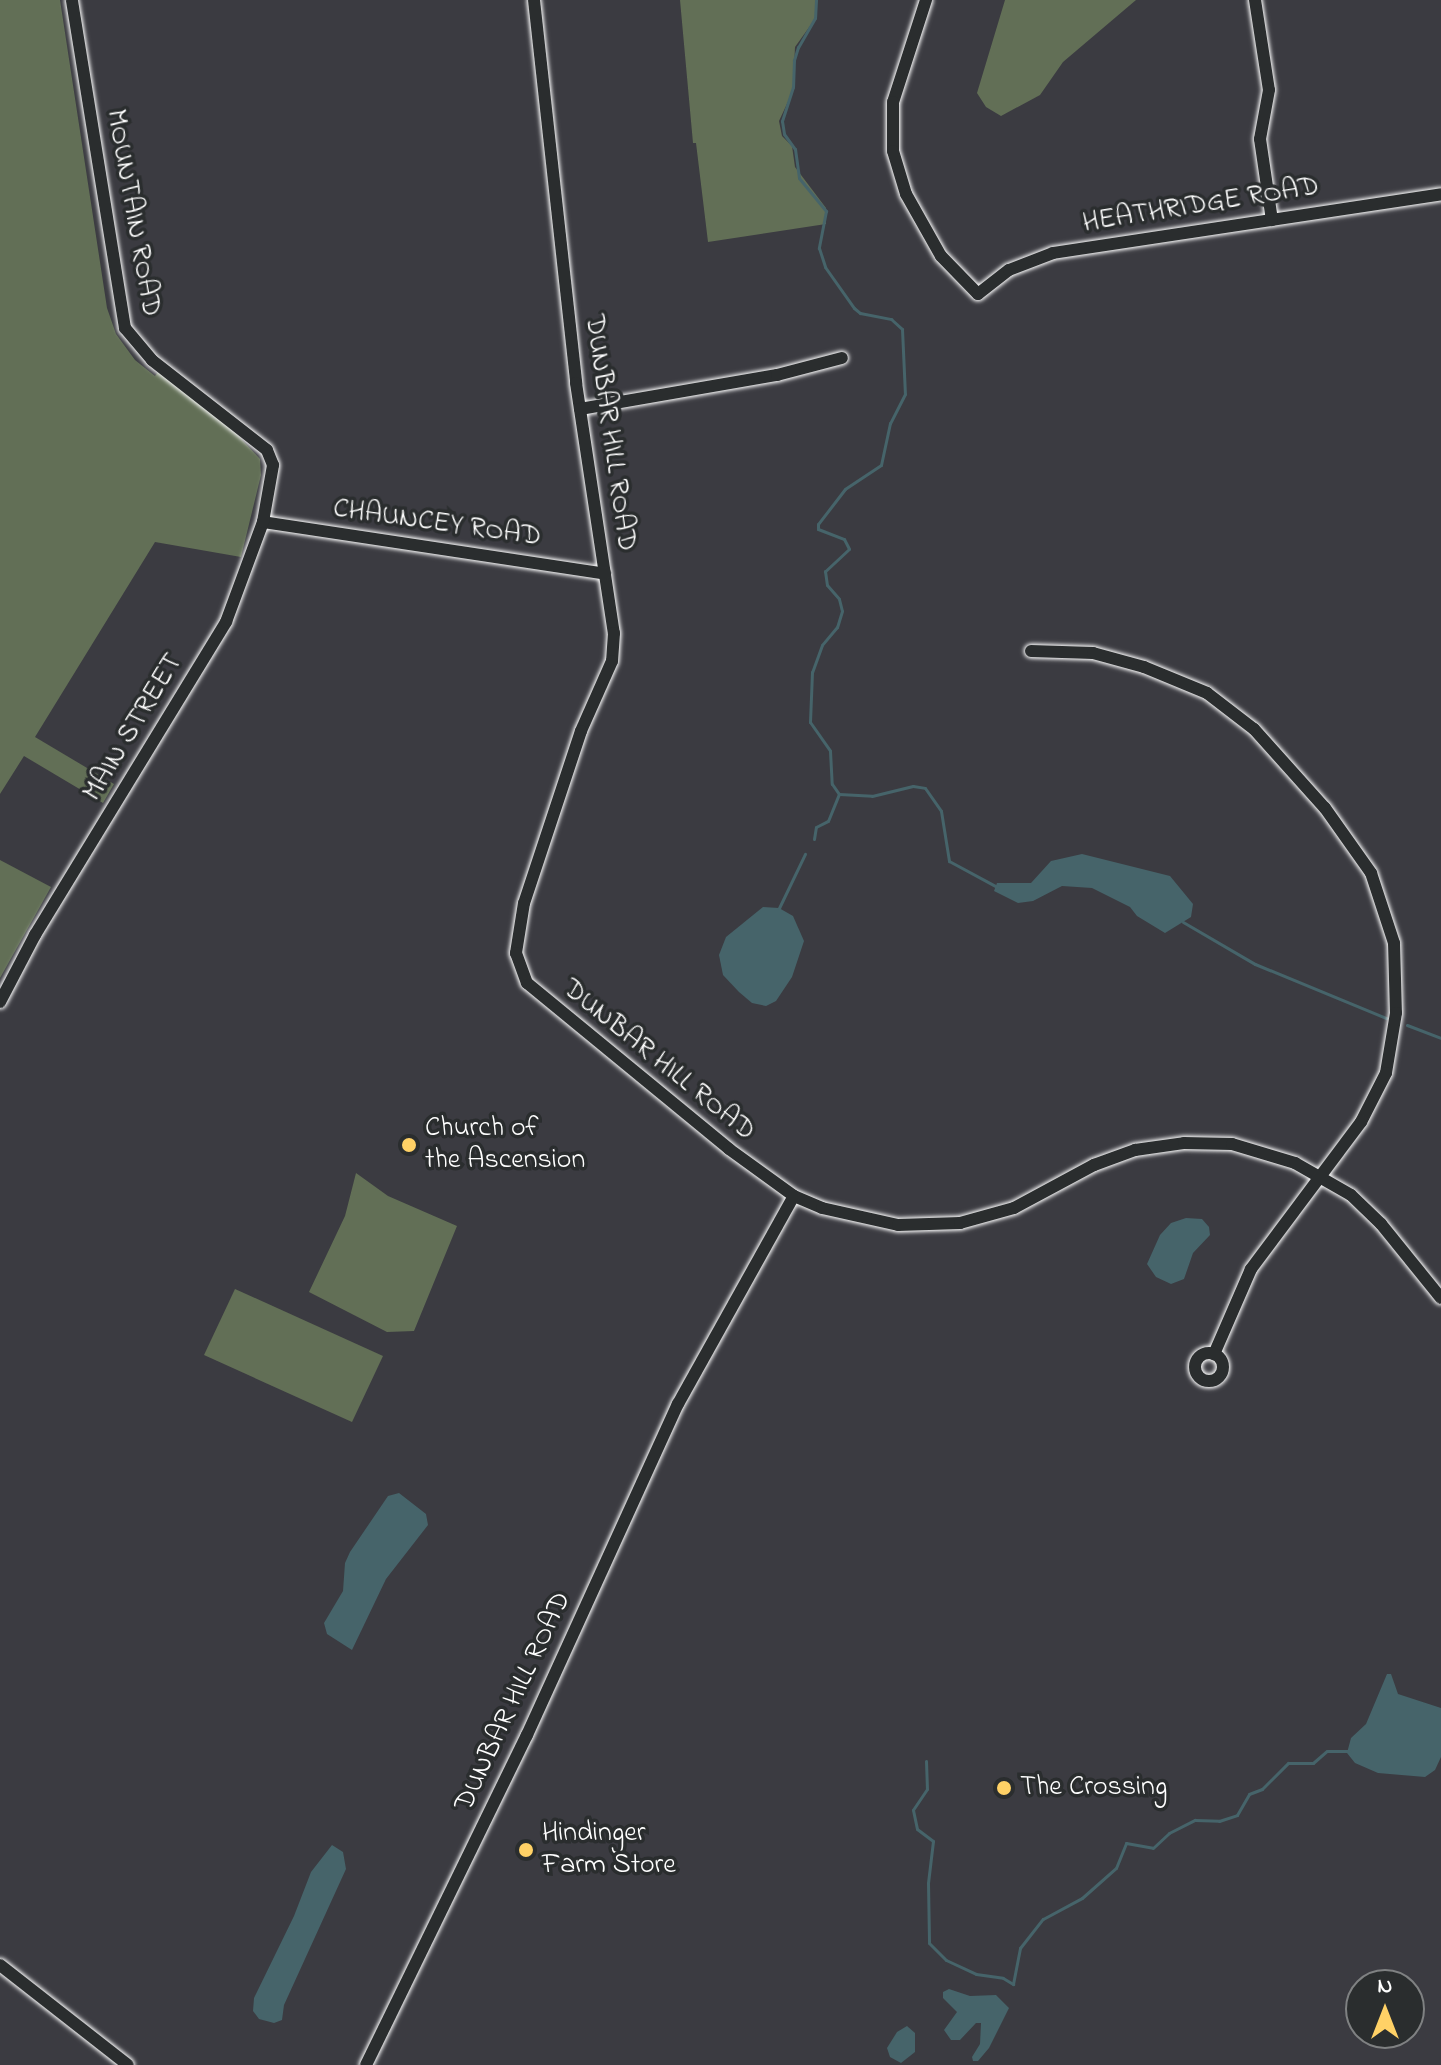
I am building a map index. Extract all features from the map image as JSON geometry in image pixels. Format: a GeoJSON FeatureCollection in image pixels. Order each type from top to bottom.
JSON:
{"type":"FeatureCollection","features":[{"type":"Feature","properties":{"kind":"street","name":"MOUNTAIN ROAD"},"geometry":{"type":"LineString","coordinates":[[72,0],[125,328],[152,360],[267,450],[273,465]]}},
{"type":"Feature","properties":{"kind":"street","name":"DUNBAR HILL ROAD"},"geometry":{"type":"LineString","coordinates":[[366,2065],[527,1735],[671,1418],[794,1196],[729,1149],[536,993],[518,966],[517,937],[524,903],[581,731],[612,661],[614,633],[580,409],[534,0]]}},
{"type":"Feature","properties":{"kind":"street","name":"HEATHRIDGE ROAD"},"geometry":{"type":"LineString","coordinates":[[926,0],[893,102],[893,151],[906,194],[941,256],[978,294],[1009,270],[1053,253],[1441,194]]}},
{"type":"Feature","properties":{"kind":"street"},"geometry":{"type":"LineString","coordinates":[[1255,0],[1269,90],[1260,139],[1272,220]]}},
{"type":"Feature","properties":{"kind":"street"},"geometry":{"type":"LineString","coordinates":[[580,409],[777,375],[842,358]]}},
{"type":"Feature","properties":{"kind":"street","name":"MAIN STREET"},"geometry":{"type":"LineString","coordinates":[[0,1002],[35,935],[226,622],[263,522],[273,465]]}},
{"type":"Feature","properties":{"kind":"street","name":"CHAUNCEY ROAD"},"geometry":{"type":"LineString","coordinates":[[263,522],[605,574]]}},
{"type":"Feature","properties":{"kind":"street"},"geometry":{"type":"LineString","coordinates":[[1031,651],[1093,653],[1144,667],[1207,693],[1254,729],[1325,808],[1371,873],[1394,943],[1396,1013],[1386,1073],[1361,1122],[1251,1269],[1214,1354]]}},
{"type":"Feature","properties":{"kind":"street"},"geometry":{"type":"LineString","coordinates":[[794,1196],[822,1208],[874,1222],[914,1227],[960,1223],[1014,1208],[1113,1157],[1158,1145],[1184,1143],[1254,1148],[1321,1175],[1368,1210],[1441,1298]]}},
{"type":"Feature","properties":{"kind":"street"},"geometry":{"type":"LineString","coordinates":[[0,1965],[128,2065]]}},
{"type":"Feature","properties":{"kind":"green space"},"geometry":{"type":"Polygon","coordinates":[[[0,0],[60,0],[107,308],[116,334],[135,360],[155,376],[158,372],[230,427],[260,459],[261,475],[241,557],[155,542],[35,737],[114,784],[103,803],[24,756],[0,794],[0,0]]]}},
{"type":"Feature","properties":{"kind":"green space"},"geometry":{"type":"Polygon","coordinates":[[[680,0],[817,0],[815,19],[795,47],[793,91],[779,121],[782,136],[792,146],[795,167],[826,208],[826,224],[708,242],[696,143],[693,143],[680,0]]]}},
{"type":"Feature","properties":{"kind":"green space"},"geometry":{"type":"Polygon","coordinates":[[[1005,0],[1136,0],[1063,62],[1040,95],[1001,116],[986,107],[977,93],[1005,0]]]}},
{"type":"Feature","properties":{"kind":"green space"},"geometry":{"type":"Polygon","coordinates":[[[0,860],[51,887],[0,978],[0,860]]]}},
{"type":"Feature","properties":{"kind":"green space"},"geometry":{"type":"Polygon","coordinates":[[[356,1173],[388,1196],[457,1226],[414,1331],[387,1332],[309,1292],[345,1216],[356,1173]]]}},
{"type":"Feature","properties":{"kind":"green space"},"geometry":{"type":"Polygon","coordinates":[[[235,1289],[383,1356],[352,1422],[204,1355],[235,1289]]]}},
{"type":"Feature","properties":{"kind":"water"},"geometry":{"type":"Polygon","coordinates":[[[1082,854],[1170,876],[1193,904],[1191,917],[1165,933],[1137,916],[1130,907],[1092,888],[1062,886],[1033,901],[1018,903],[994,891],[997,883],[1031,883],[1051,861],[1082,854]]]}},
{"type":"Feature","properties":{"kind":"water"},"geometry":{"type":"Polygon","coordinates":[[[763,907],[779,908],[793,916],[804,941],[792,977],[776,1001],[766,1006],[752,1003],[723,975],[719,955],[726,937],[763,907]]]}},
{"type":"Feature","properties":{"kind":"water"},"geometry":{"type":"Polygon","coordinates":[[[1186,1218],[1202,1219],[1209,1227],[1210,1235],[1193,1253],[1184,1279],[1171,1284],[1156,1277],[1147,1264],[1160,1235],[1171,1223],[1186,1218]]]}},
{"type":"Feature","properties":{"kind":"water"},"geometry":{"type":"Polygon","coordinates":[[[399,1493],[426,1514],[428,1525],[386,1579],[352,1650],[327,1634],[324,1623],[343,1591],[345,1563],[350,1552],[388,1496],[399,1493]]]}},
{"type":"Feature","properties":{"kind":"water"},"geometry":{"type":"Polygon","coordinates":[[[1387,1674],[1391,1674],[1398,1694],[1441,1708],[1441,1757],[1435,1770],[1425,1777],[1378,1773],[1355,1763],[1347,1753],[1351,1738],[1366,1724],[1387,1674]]]}},
{"type":"Feature","properties":{"kind":"water"},"geometry":{"type":"Polygon","coordinates":[[[332,1845],[343,1852],[346,1869],[284,2005],[282,2020],[274,2023],[259,2019],[253,2011],[254,1998],[294,1916],[311,1872],[332,1845]]]}},
{"type":"Feature","properties":{"kind":"water"},"geometry":{"type":"Polygon","coordinates":[[[949,1989],[970,1996],[996,1995],[1009,2008],[989,2048],[978,2061],[973,2061],[972,2057],[980,2044],[981,2023],[976,2023],[960,2040],[951,2040],[944,2030],[957,2012],[943,1998],[943,1992],[949,1989]]]}},
{"type":"Feature","properties":{"kind":"water"},"geometry":{"type":"Polygon","coordinates":[[[907,2026],[915,2033],[915,2052],[901,2063],[890,2057],[887,2048],[897,2032],[907,2026]]]}},
{"type":"Feature","properties":{"kind":"waterway"},"geometry":{"type":"LineString","coordinates":[[816,0],[815,18],[794,60],[793,87],[782,121],[784,134],[795,149],[799,178],[826,211],[819,248],[825,267],[860,313],[891,319],[902,329],[905,394],[890,423],[881,465],[845,489],[818,524],[818,529],[844,539],[849,549],[825,571],[827,585],[839,599],[842,611],[837,627],[822,645],[812,672],[810,722],[830,751],[832,784],[839,794],[872,796],[913,786],[925,788],[941,811],[949,861],[997,887]]}},
{"type":"Feature","properties":{"kind":"waterway"},"geometry":{"type":"LineString","coordinates":[[814,839],[816,827],[828,821],[839,794]]}},
{"type":"Feature","properties":{"kind":"waterway"},"geometry":{"type":"LineString","coordinates":[[779,908],[805,854]]}},
{"type":"Feature","properties":{"kind":"waterway"},"geometry":{"type":"LineString","coordinates":[[1183,922],[1255,964],[1386,1018]]}},
{"type":"Feature","properties":{"kind":"waterway"},"geometry":{"type":"LineString","coordinates":[[1407,1025],[1441,1038]]}},
{"type":"Feature","properties":{"kind":"waterway"},"geometry":{"type":"LineString","coordinates":[[926,1761],[927,1789],[913,1810],[917,1829],[933,1841],[928,1883],[929,1943],[946,1960],[976,1974],[1003,1978],[1013,1984],[1020,1948],[1043,1919],[1082,1898],[1116,1868],[1126,1843],[1153,1848],[1169,1833],[1195,1820],[1219,1821],[1237,1815],[1249,1794],[1262,1789],[1288,1763],[1313,1763],[1327,1751],[1350,1751]]}},
{"type":"Feature","properties":{"kind":"place","name":"Church of the Ascension"},"geometry":{"type":"Point","coordinates":[409,1145]}},
{"type":"Feature","properties":{"kind":"place","name":"The Crossing"},"geometry":{"type":"Point","coordinates":[1004,1788]}},
{"type":"Feature","properties":{"kind":"place","name":"Hindinger Farm Store"},"geometry":{"type":"Point","coordinates":[526,1850]}}]}
